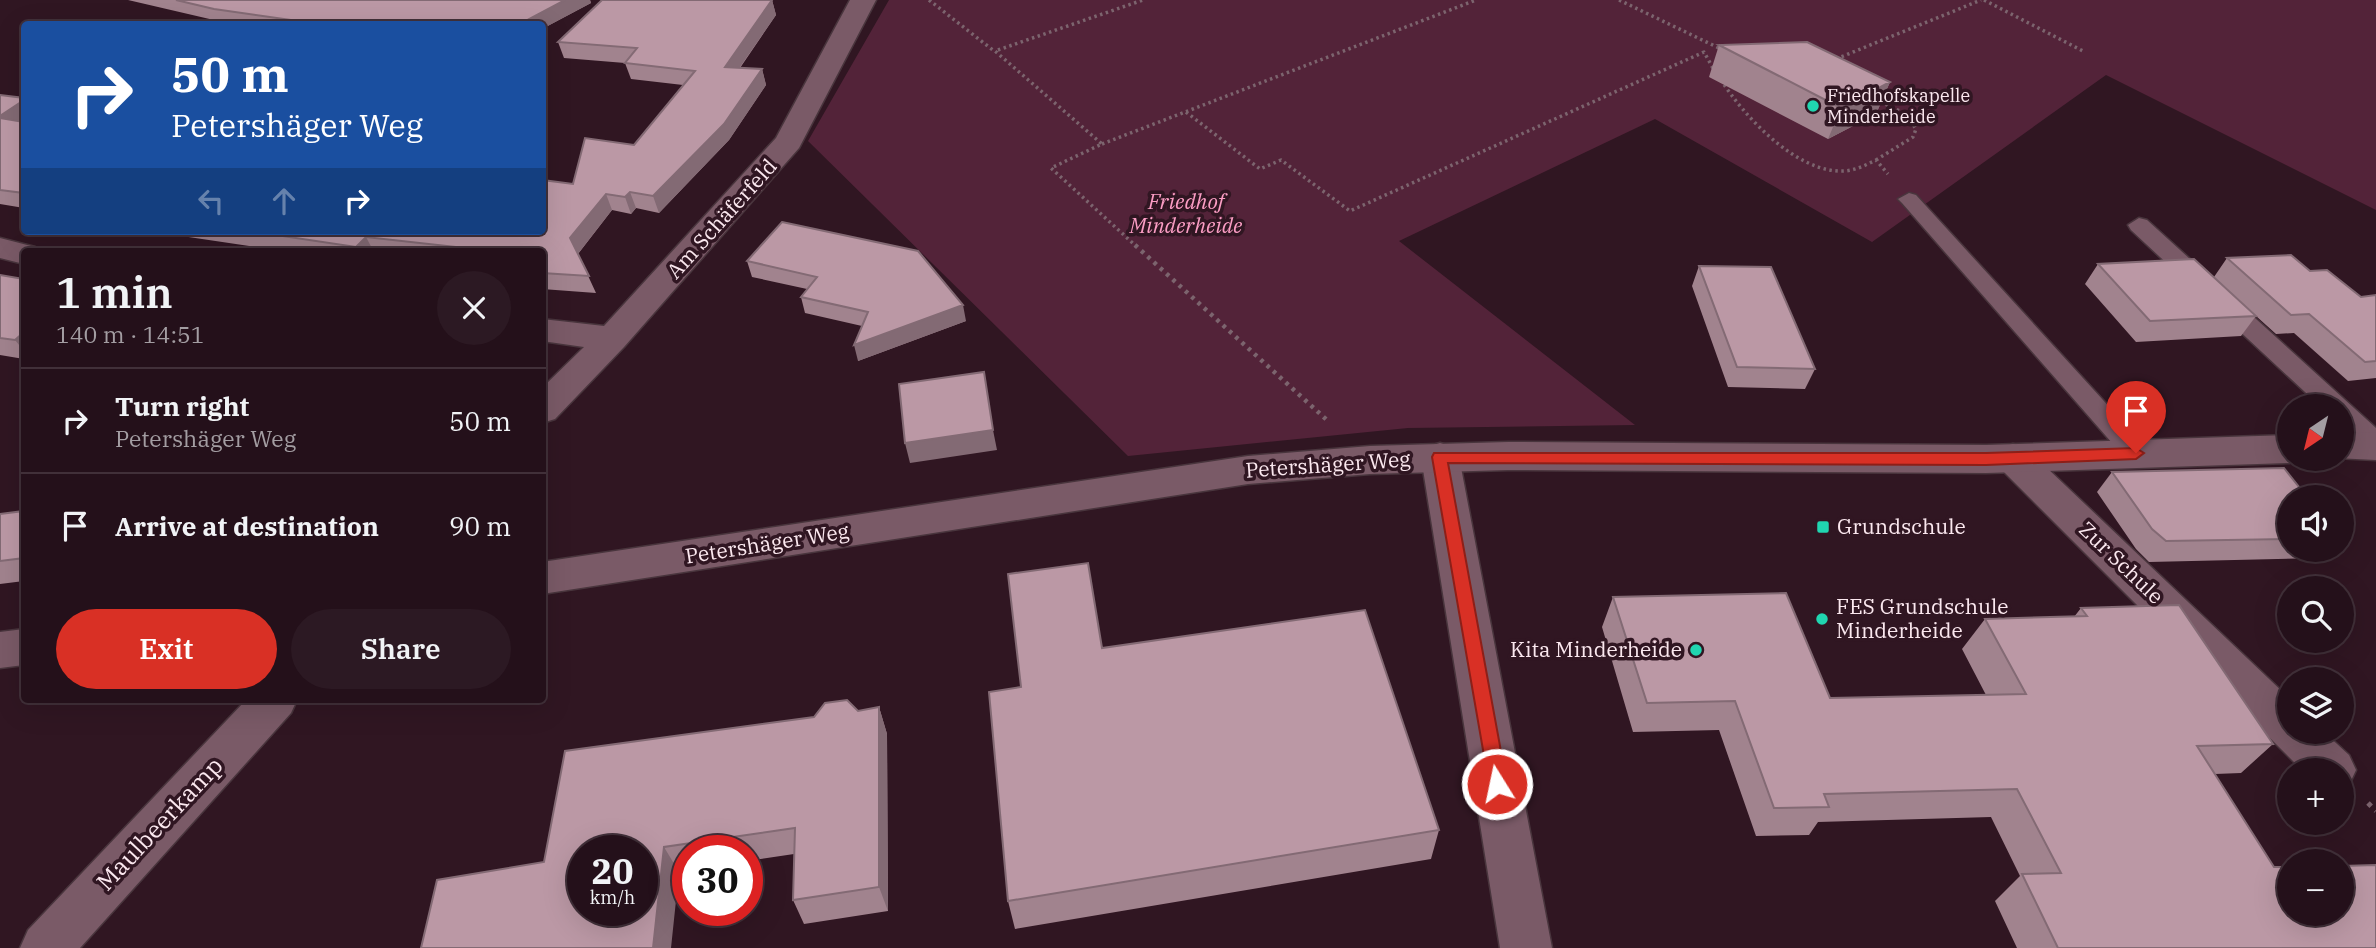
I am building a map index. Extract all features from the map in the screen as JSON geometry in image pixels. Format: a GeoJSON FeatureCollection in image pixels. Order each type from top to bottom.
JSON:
{"type":"FeatureCollection","features":[{"type":"Feature","properties":{"kind":"street","name":"Am Schäferfeld"},"geometry":{"type":"LineString","coordinates":[[546,406],[612,339],[789,142],[863,0]]}},
{"type":"Feature","properties":{"kind":"street"},"geometry":{"type":"LineString","coordinates":[[0,248],[21,253]]}},
{"type":"Feature","properties":{"kind":"street"},"geometry":{"type":"LineString","coordinates":[[546,331],[612,339]]}},
{"type":"Feature","properties":{"kind":"street"},"geometry":{"type":"LineString","coordinates":[[2354,446],[2376,445]]}},
{"type":"Feature","properties":{"kind":"street","name":"Petershäger Weg"},"geometry":{"type":"LineString","coordinates":[[546,577],[1248,470],[1370,460],[1440,457],[2013,458],[2277,449]]}},
{"type":"Feature","properties":{"kind":"street"},"geometry":{"type":"LineString","coordinates":[[1440,457],[1526,948]]}},
{"type":"Feature","properties":{"kind":"street","name":"Zur Schule"},"geometry":{"type":"LineString","coordinates":[[2013,458],[2277,715]]}},
{"type":"Feature","properties":{"kind":"street"},"geometry":{"type":"LineString","coordinates":[[0,650],[21,647]]}},
{"type":"Feature","properties":{"kind":"street","name":"Maulbeerkamp"},"geometry":{"type":"LineString","coordinates":[[46,948],[272,703]]}},
{"type":"Feature","properties":{"kind":"street"},"geometry":{"type":"LineString","coordinates":[[2306,744],[2321,758]]}},
{"type":"Feature","properties":{"kind":"lane"},"geometry":{"type":"LineString","coordinates":[[1909,199],[2136,453]]}},
{"type":"Feature","properties":{"kind":"lane"},"geometry":{"type":"LineString","coordinates":[[2139,225],[2322,394]]}},
{"type":"Feature","properties":{"kind":"lane"},"geometry":{"type":"LineString","coordinates":[[2354,424],[2376,445]]}},
{"type":"Feature","properties":{"kind":"path"},"geometry":{"type":"LineString","coordinates":[[929,0],[995,51],[1102,144]]}},
{"type":"Feature","properties":{"kind":"path"},"geometry":{"type":"LineString","coordinates":[[995,51],[1143,0]]}},
{"type":"Feature","properties":{"kind":"path"},"geometry":{"type":"LineString","coordinates":[[1370,460],[1051,168],[1102,144],[1476,0]]}},
{"type":"Feature","properties":{"kind":"path"},"geometry":{"type":"LineString","coordinates":[[1619,0],[1727,52]]}},
{"type":"Feature","properties":{"kind":"path"},"geometry":{"type":"LineString","coordinates":[[1826,62],[1982,0],[2085,52]]}},
{"type":"Feature","properties":{"kind":"path"},"geometry":{"type":"LineString","coordinates":[[1186,112],[1260,169],[1282,160],[1350,211],[1716,48]]}},
{"type":"Feature","properties":{"kind":"path"},"geometry":{"type":"LineString","coordinates":[[1704,52],[1728,92],[1786,151],[1840,171],[1857,169],[1913,137],[1916,129],[1906,114],[1871,97]]}},
{"type":"Feature","properties":{"kind":"path"},"geometry":{"type":"LineString","coordinates":[[1876,160],[1909,199]]}},
{"type":"Feature","properties":{"kind":"green space","name":"Friedhof Minderheide"},"geometry":{"type":"Polygon","coordinates":[[[889,0],[2376,0],[2376,210],[2106,75],[1872,242],[1655,119],[1399,241],[1635,425],[1408,428],[1128,456],[808,141],[889,0]]]}},
{"type":"Feature","properties":{"kind":"building"},"geometry":{"type":"Polygon","coordinates":[[[176,0],[565,0],[526,21],[298,21],[214,9],[176,0]]]}},
{"type":"Feature","properties":{"kind":"building"},"geometry":{"type":"Polygon","coordinates":[[[602,0],[772,0],[725,67],[762,69],[724,124],[653,196],[630,192],[625,197],[606,194],[570,238],[589,276],[546,273],[546,248],[465,248],[366,237],[356,247],[276,235],[546,235],[546,181],[573,184],[585,138],[634,145],[695,71],[625,63],[637,48],[558,42],[602,0]]]}},
{"type":"Feature","properties":{"kind":"building"},"geometry":{"type":"Polygon","coordinates":[[[1807,42],[1890,82],[1841,108],[1719,45],[1807,42]]]}},
{"type":"Feature","properties":{"kind":"building"},"geometry":{"type":"Polygon","coordinates":[[[0,95],[21,98],[21,102],[0,116],[0,95]]]}},
{"type":"Feature","properties":{"kind":"building"},"geometry":{"type":"Polygon","coordinates":[[[0,118],[21,122],[21,193],[0,190],[0,118]]]}},
{"type":"Feature","properties":{"kind":"building"},"geometry":{"type":"Polygon","coordinates":[[[782,222],[918,251],[963,305],[854,345],[868,312],[801,297],[817,277],[747,261],[782,222]]]}},
{"type":"Feature","properties":{"kind":"building"},"geometry":{"type":"Polygon","coordinates":[[[2291,255],[2310,271],[2327,270],[2361,297],[2376,295],[2376,361],[2365,362],[2309,314],[2291,315],[2227,258],[2291,255]]]}},
{"type":"Feature","properties":{"kind":"building"},"geometry":{"type":"Polygon","coordinates":[[[2194,259],[2256,316],[2150,321],[2098,264],[2194,259]]]}},
{"type":"Feature","properties":{"kind":"building"},"geometry":{"type":"Polygon","coordinates":[[[1699,266],[1771,267],[1815,369],[1737,367],[1699,266]]]}},
{"type":"Feature","properties":{"kind":"building"},"geometry":{"type":"Polygon","coordinates":[[[0,275],[21,278],[21,335],[15,340],[0,338],[0,275]]]}},
{"type":"Feature","properties":{"kind":"building"},"geometry":{"type":"Polygon","coordinates":[[[984,372],[993,430],[905,443],[899,384],[984,372]]]}},
{"type":"Feature","properties":{"kind":"building"},"geometry":{"type":"Polygon","coordinates":[[[2277,468],[2277,471],[2286,471],[2297,485],[2277,485],[2277,539],[2166,541],[2152,529],[2112,472],[2277,468]]]}},
{"type":"Feature","properties":{"kind":"building"},"geometry":{"type":"Polygon","coordinates":[[[21,511],[21,558],[0,561],[0,514],[21,511]]]}},
{"type":"Feature","properties":{"kind":"building"},"geometry":{"type":"Polygon","coordinates":[[[1088,563],[1102,648],[1365,610],[1439,830],[1008,901],[989,692],[1021,687],[1008,574],[1088,563]]]}},
{"type":"Feature","properties":{"kind":"building"},"geometry":{"type":"Polygon","coordinates":[[[1786,593],[1830,698],[2026,694],[1985,619],[2087,616],[2081,608],[2179,605],[2273,744],[2197,746],[2274,867],[2277,867],[2277,926],[2354,926],[2354,866],[2376,865],[2376,948],[2058,948],[2022,874],[2061,873],[2017,789],[1824,794],[1829,807],[1774,808],[1735,701],[1647,703],[1613,597],[1786,593]]]}},
{"type":"Feature","properties":{"kind":"building"},"geometry":{"type":"Polygon","coordinates":[[[847,700],[858,711],[879,707],[879,887],[793,900],[795,828],[747,835],[672,835],[672,846],[664,847],[658,902],[658,835],[567,835],[567,926],[655,926],[653,948],[421,948],[437,880],[544,862],[565,751],[814,717],[825,703],[847,700]]]}},
{"type":"Feature","properties":{"kind":"place","name":"Friedhofskapelle Minderheide"},"geometry":{"type":"Point","coordinates":[1813,106]}},
{"type":"Feature","properties":{"kind":"place","name":"Grundschule"},"geometry":{"type":"Point","coordinates":[1823,527]}},
{"type":"Feature","properties":{"kind":"place","name":"FES Grundschule Minderheide"},"geometry":{"type":"Point","coordinates":[1822,619]}},
{"type":"Feature","properties":{"kind":"place","name":"Kita Minderheide"},"geometry":{"type":"Point","coordinates":[1696,650]}},
{"type":"Feature","properties":{"kind":"route"},"geometry":{"type":"LineString","coordinates":[[1497,784],[1440,457],[1986,459],[2136,453]]}}]}
